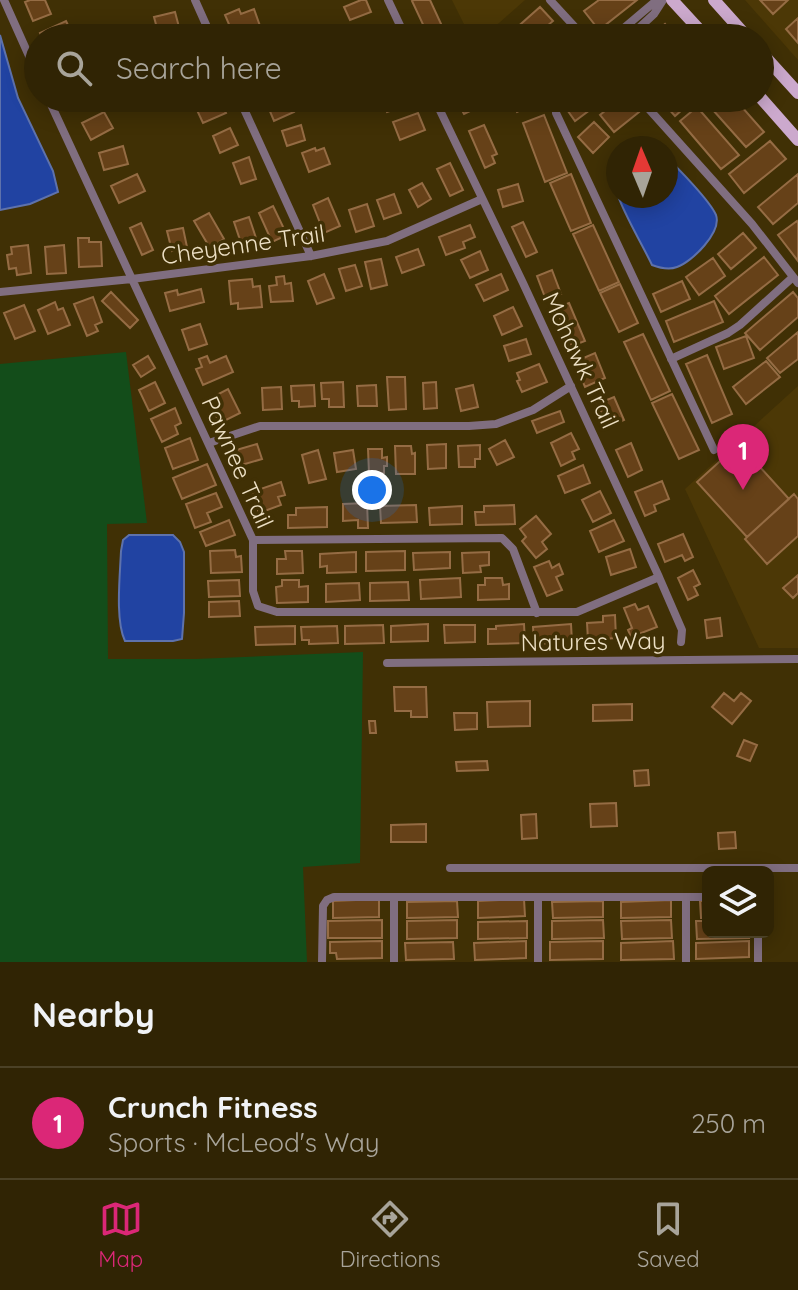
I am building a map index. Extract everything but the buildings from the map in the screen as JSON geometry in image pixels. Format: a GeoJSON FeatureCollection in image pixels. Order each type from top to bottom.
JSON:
{"type":"FeatureCollection","features":[{"type":"Feature","properties":{"kind":"main road"},"geometry":{"type":"LineString","coordinates":[[672,0],[694,24]]}},
{"type":"Feature","properties":{"kind":"main road"},"geometry":{"type":"LineString","coordinates":[[714,0],[735,24]]}},
{"type":"Feature","properties":{"kind":"main road"},"geometry":{"type":"LineString","coordinates":[[774,66],[798,93]]}},
{"type":"Feature","properties":{"kind":"main road"},"geometry":{"type":"LineString","coordinates":[[774,107],[798,128]]}},
{"type":"Feature","properties":{"kind":"main road"},"geometry":{"type":"LineString","coordinates":[[773,112],[798,140]]}},
{"type":"Feature","properties":{"kind":"street"},"geometry":{"type":"LineString","coordinates":[[4,0],[24,45]]}},
{"type":"Feature","properties":{"kind":"street"},"geometry":{"type":"LineString","coordinates":[[195,0],[206,24]]}},
{"type":"Feature","properties":{"kind":"street"},"geometry":{"type":"LineString","coordinates":[[388,0],[399,24]]}},
{"type":"Feature","properties":{"kind":"street"},"geometry":{"type":"LineString","coordinates":[[550,0],[572,24]]}},
{"type":"Feature","properties":{"kind":"street"},"geometry":{"type":"LineString","coordinates":[[630,24],[660,0]]}},
{"type":"Feature","properties":{"kind":"street"},"geometry":{"type":"LineString","coordinates":[[643,24],[654,14],[660,0]]}},
{"type":"Feature","properties":{"kind":"street","name":"Pawnee Trail"},"geometry":{"type":"LineString","coordinates":[[54,112],[253,540],[253,591],[258,606],[277,612],[577,612],[659,577]]}},
{"type":"Feature","properties":{"kind":"street"},"geometry":{"type":"LineString","coordinates":[[245,112],[311,256]]}},
{"type":"Feature","properties":{"kind":"street","name":"Mohawk Trail"},"geometry":{"type":"LineString","coordinates":[[441,112],[659,577],[682,630],[681,642]]}},
{"type":"Feature","properties":{"kind":"street"},"geometry":{"type":"LineString","coordinates":[[556,112],[714,450]]}},
{"type":"Feature","properties":{"kind":"street"},"geometry":{"type":"LineString","coordinates":[[652,112],[752,224],[795,280],[728,333],[671,359]]}},
{"type":"Feature","properties":{"kind":"street","name":"Cheyenne Trail"},"geometry":{"type":"LineString","coordinates":[[0,292],[311,256],[387,241],[482,199]]}},
{"type":"Feature","properties":{"kind":"street"},"geometry":{"type":"LineString","coordinates":[[209,443],[260,426],[496,424],[533,410],[571,386]]}},
{"type":"Feature","properties":{"kind":"street"},"geometry":{"type":"LineString","coordinates":[[253,540],[502,538],[513,549],[537,613]]}},
{"type":"Feature","properties":{"kind":"street","name":"Natures Way"},"geometry":{"type":"LineString","coordinates":[[387,663],[798,659]]}},
{"type":"Feature","properties":{"kind":"street"},"geometry":{"type":"LineString","coordinates":[[450,868],[798,868]]}},
{"type":"Feature","properties":{"kind":"street"},"geometry":{"type":"LineString","coordinates":[[322,962],[323,906],[334,897],[702,897]]}},
{"type":"Feature","properties":{"kind":"street"},"geometry":{"type":"LineString","coordinates":[[394,897],[394,962]]}},
{"type":"Feature","properties":{"kind":"street"},"geometry":{"type":"LineString","coordinates":[[538,897],[538,962]]}},
{"type":"Feature","properties":{"kind":"street"},"geometry":{"type":"LineString","coordinates":[[686,897],[686,962]]}},
{"type":"Feature","properties":{"kind":"street"},"geometry":{"type":"LineString","coordinates":[[758,938],[758,962]]}},
{"type":"Feature","properties":{"kind":"shaded area"},"geometry":{"type":"Polygon","coordinates":[[[452,0],[525,0],[498,24],[464,24],[452,0]]]}},
{"type":"Feature","properties":{"kind":"shaded area"},"geometry":{"type":"Polygon","coordinates":[[[745,0],[798,0],[798,60],[774,33],[774,24],[766,24],[745,0]]]}},
{"type":"Feature","properties":{"kind":"shaded area"},"geometry":{"type":"Polygon","coordinates":[[[798,386],[798,648],[759,648],[685,489],[798,386]]]}},
{"type":"Feature","properties":{"kind":"green space"},"geometry":{"type":"Polygon","coordinates":[[[126,352],[147,523],[107,524],[108,659],[196,659],[363,652],[360,863],[303,867],[307,962],[0,962],[0,364],[126,352]]]}},
{"type":"Feature","properties":{"kind":"water"},"geometry":{"type":"Polygon","coordinates":[[[0,35],[18,98],[53,171],[58,192],[30,204],[0,210],[0,35]]]}},
{"type":"Feature","properties":{"kind":"water"},"geometry":{"type":"Polygon","coordinates":[[[678,169],[713,209],[717,222],[715,230],[698,253],[677,267],[664,268],[652,265],[623,208],[678,208],[678,169]]]}},
{"type":"Feature","properties":{"kind":"water"},"geometry":{"type":"Polygon","coordinates":[[[129,535],[173,535],[180,542],[184,552],[182,639],[125,641],[120,622],[119,585],[123,540],[129,535]]]}},
{"type":"Feature","properties":{"kind":"place","name":"Crunch Fitness"},"geometry":{"type":"Point","coordinates":[743,490]}}]}
